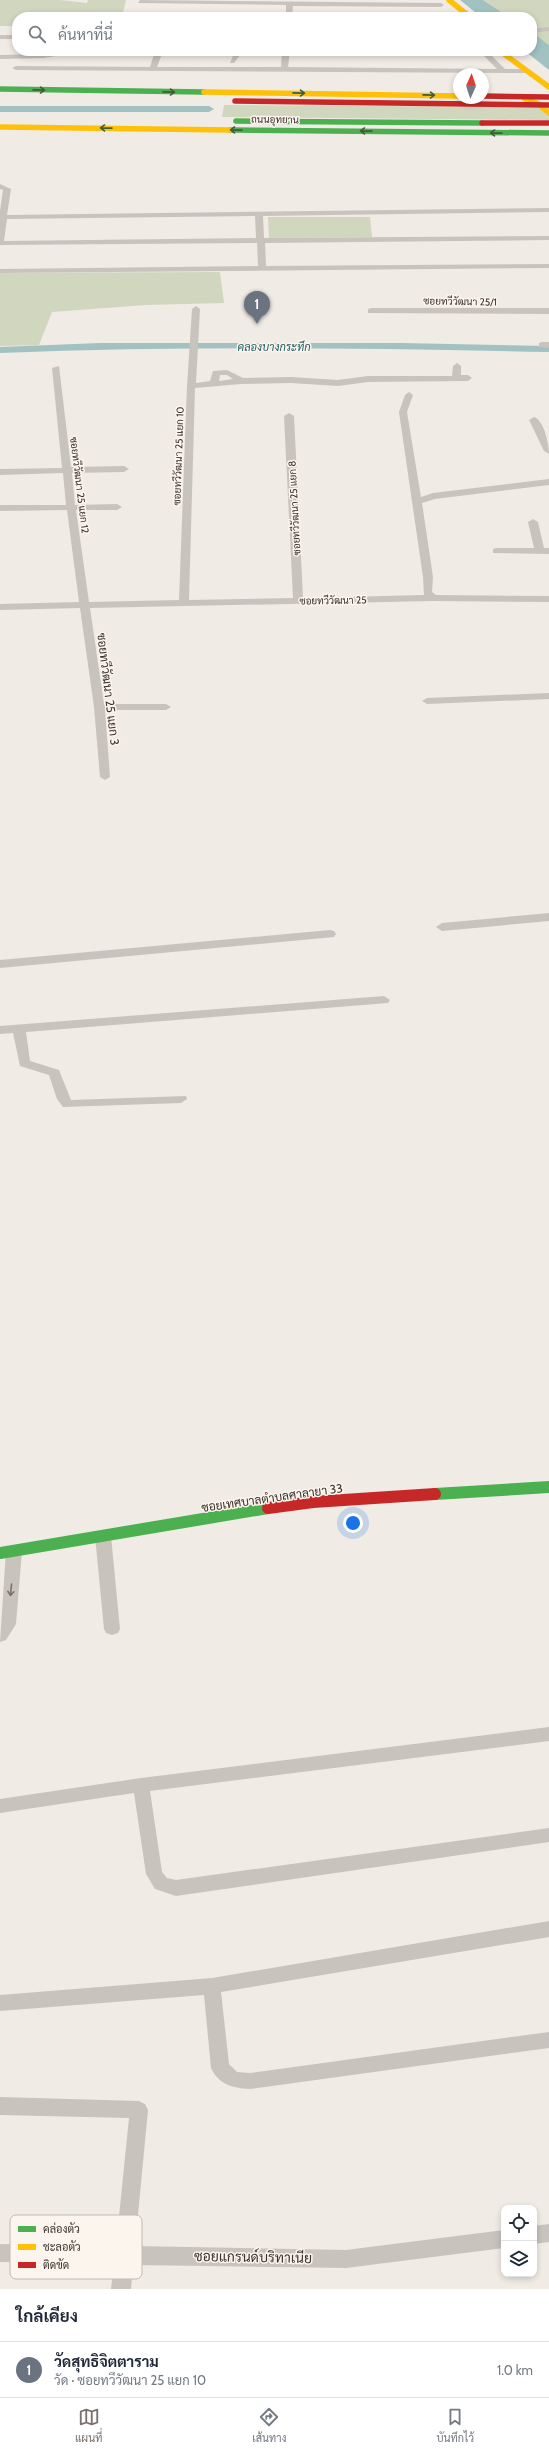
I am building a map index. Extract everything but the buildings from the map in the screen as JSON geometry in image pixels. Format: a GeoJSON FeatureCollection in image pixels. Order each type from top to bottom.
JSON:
{"type":"FeatureCollection","features":[{"type":"Feature","properties":{"kind":"street"},"geometry":{"type":"LineString","coordinates":[[140,2],[442,2],[461,12]]}},
{"type":"Feature","properties":{"kind":"street"},"geometry":{"type":"LineString","coordinates":[[442,2],[451,12]]}},
{"type":"Feature","properties":{"kind":"street"},"geometry":{"type":"LineString","coordinates":[[289,12],[290,3]]}},
{"type":"Feature","properties":{"kind":"street"},"geometry":{"type":"LineString","coordinates":[[537,31],[548,30]]}},
{"type":"Feature","properties":{"kind":"street"},"geometry":{"type":"LineString","coordinates":[[0,45],[1,37],[12,37]]}},
{"type":"Feature","properties":{"kind":"street"},"geometry":{"type":"LineString","coordinates":[[0,57],[40,56]]}},
{"type":"Feature","properties":{"kind":"street"},"geometry":{"type":"LineString","coordinates":[[154,69],[158,56]]}},
{"type":"Feature","properties":{"kind":"street"},"geometry":{"type":"LineString","coordinates":[[232,62],[236,56]]}},
{"type":"Feature","properties":{"kind":"street"},"geometry":{"type":"LineString","coordinates":[[284,70],[285,56]]}},
{"type":"Feature","properties":{"kind":"street"},"geometry":{"type":"LineString","coordinates":[[488,56],[503,71]]}},
{"type":"Feature","properties":{"kind":"street"},"geometry":{"type":"LineString","coordinates":[[507,56],[527,71],[548,83]]}},
{"type":"Feature","properties":{"kind":"street"},"geometry":{"type":"LineString","coordinates":[[519,56],[548,83]]}},
{"type":"Feature","properties":{"kind":"street"},"geometry":{"type":"LineString","coordinates":[[30,68],[32,57]]}},
{"type":"Feature","properties":{"kind":"street"},"geometry":{"type":"LineString","coordinates":[[16,68],[527,71]]}},
{"type":"Feature","properties":{"kind":"street"},"geometry":{"type":"LineString","coordinates":[[524,96],[539,94],[548,83]]}},
{"type":"Feature","properties":{"kind":"street"},"geometry":{"type":"LineString","coordinates":[[0,89],[453,96]]}},
{"type":"Feature","properties":{"kind":"street"},"geometry":{"type":"LineString","coordinates":[[489,96],[549,97]]}},
{"type":"Feature","properties":{"kind":"street"},"geometry":{"type":"LineString","coordinates":[[512,96],[538,103],[549,113]]}},
{"type":"Feature","properties":{"kind":"street","name":"ถนนอุทยาน"},"geometry":{"type":"LineString","coordinates":[[133,101],[549,104]]}},
{"type":"Feature","properties":{"kind":"street"},"geometry":{"type":"LineString","coordinates":[[514,133],[539,127],[549,119]]}},
{"type":"Feature","properties":{"kind":"street","name":"ถนนอุทยาน"},"geometry":{"type":"LineString","coordinates":[[0,120],[549,123]]}},
{"type":"Feature","properties":{"kind":"street","name":"ถนนอุทยาน"},"geometry":{"type":"LineString","coordinates":[[0,127],[549,133]]}},
{"type":"Feature","properties":{"kind":"street"},"geometry":{"type":"LineString","coordinates":[[0,186],[7,189],[2,217],[0,242],[549,238]]}},
{"type":"Feature","properties":{"kind":"street"},"geometry":{"type":"LineString","coordinates":[[2,217],[549,210]]}},
{"type":"Feature","properties":{"kind":"street"},"geometry":{"type":"LineString","coordinates":[[259,214],[262,269]]}},
{"type":"Feature","properties":{"kind":"street"},"geometry":{"type":"LineString","coordinates":[[0,271],[549,266]]}},
{"type":"Feature","properties":{"kind":"street","name":"ซอยทวีวัฒนา 25 แยก 10"},"geometry":{"type":"LineString","coordinates":[[184,604],[191,386],[195,346],[196,309]]}},
{"type":"Feature","properties":{"kind":"street","name":"ซอยทวีวัฒนา 25/1"},"geometry":{"type":"LineString","coordinates":[[372,311],[549,311]]}},
{"type":"Feature","properties":{"kind":"street"},"geometry":{"type":"LineString","coordinates":[[456,378],[457,366]]}},
{"type":"Feature","properties":{"kind":"street","name":"ซอยทวีวัฒนา 25 แยก 12"},"geometry":{"type":"LineString","coordinates":[[56,368],[71,507],[84,605]]}},
{"type":"Feature","properties":{"kind":"street"},"geometry":{"type":"LineString","coordinates":[[191,386],[241,381],[291,380],[338,384],[368,379],[468,378]]}},
{"type":"Feature","properties":{"kind":"street"},"geometry":{"type":"LineString","coordinates":[[409,395],[403,412],[404,425],[428,577],[427,593],[433,598]]}},
{"type":"Feature","properties":{"kind":"street","name":"ซอยทวีวัฒนา 25 แยก 8"},"geometry":{"type":"LineString","coordinates":[[289,416],[298,600]]}},
{"type":"Feature","properties":{"kind":"street"},"geometry":{"type":"LineString","coordinates":[[534,420],[549,451]]}},
{"type":"Feature","properties":{"kind":"street"},"geometry":{"type":"LineString","coordinates":[[0,472],[124,468]]}},
{"type":"Feature","properties":{"kind":"street"},"geometry":{"type":"LineString","coordinates":[[417,502],[433,496],[549,482]]}},
{"type":"Feature","properties":{"kind":"street"},"geometry":{"type":"LineString","coordinates":[[0,508],[117,507]]}},
{"type":"Feature","properties":{"kind":"street"},"geometry":{"type":"LineString","coordinates":[[496,551],[544,551],[533,522]]}},
{"type":"Feature","properties":{"kind":"street","name":"ซอยทวีวัฒนา 25"},"geometry":{"type":"LineString","coordinates":[[0,607],[433,598],[549,599]]}},
{"type":"Feature","properties":{"kind":"street","name":"ซอยทวีวัฒนา 25 แยก 3"},"geometry":{"type":"LineString","coordinates":[[84,605],[99,707],[105,777]]}},
{"type":"Feature","properties":{"kind":"street"},"geometry":{"type":"LineString","coordinates":[[427,701],[549,696]]}},
{"type":"Feature","properties":{"kind":"street"},"geometry":{"type":"LineString","coordinates":[[99,707],[166,707]]}},
{"type":"Feature","properties":{"kind":"street"},"geometry":{"type":"LineString","coordinates":[[442,927],[549,917]]}},
{"type":"Feature","properties":{"kind":"street"},"geometry":{"type":"LineString","coordinates":[[0,964],[330,934]]}},
{"type":"Feature","properties":{"kind":"street"},"geometry":{"type":"LineString","coordinates":[[0,1030],[19,1030],[193,1014],[384,1000]]}},
{"type":"Feature","properties":{"kind":"street"},"geometry":{"type":"LineString","coordinates":[[19,1030],[24,1063],[32,1067],[48,1068],[55,1073],[63,1099],[68,1104],[181,1099]]}},
{"type":"Feature","properties":{"kind":"street","name":"ซอยเทศบาลตำบลศาลายา 33"},"geometry":{"type":"LineString","coordinates":[[7,1552],[246,1511],[313,1502],[549,1487]]}},
{"type":"Feature","properties":{"kind":"street"},"geometry":{"type":"LineString","coordinates":[[104,1536],[112,1629]]}},
{"type":"Feature","properties":{"kind":"street"},"geometry":{"type":"LineString","coordinates":[[0,1636],[8,1624],[7,1552]]}},
{"type":"Feature","properties":{"kind":"street"},"geometry":{"type":"LineString","coordinates":[[0,1806],[141,1785],[549,1734]]}},
{"type":"Feature","properties":{"kind":"street"},"geometry":{"type":"LineString","coordinates":[[141,1785],[154,1874],[161,1884],[176,1888],[549,1835]]}},
{"type":"Feature","properties":{"kind":"street"},"geometry":{"type":"LineString","coordinates":[[0,2003],[212,1986],[549,1929]]}},
{"type":"Feature","properties":{"kind":"street"},"geometry":{"type":"LineString","coordinates":[[212,1986],[220,2068],[233,2080],[250,2082],[549,2040]]}},
{"type":"Feature","properties":{"kind":"street"},"geometry":{"type":"LineString","coordinates":[[0,2106],[139,2110],[128,2215]]}},
{"type":"Feature","properties":{"kind":"street"},"geometry":{"type":"LineString","coordinates":[[537,2235],[549,2233]]}},
{"type":"Feature","properties":{"kind":"street","name":"ซอยแกรนด์บริทาเนีย"},"geometry":{"type":"LineString","coordinates":[[142,2255],[346,2259],[501,2239]]}},
{"type":"Feature","properties":{"kind":"street","name":"ซอยแกรนด์บริทาเนีย"},"geometry":{"type":"LineString","coordinates":[[0,2253],[10,2253]]}},
{"type":"Feature","properties":{"kind":"street"},"geometry":{"type":"LineString","coordinates":[[121,2289],[122,2279]]}},
{"type":"Feature","properties":{"kind":"green space"},"geometry":{"type":"Polygon","coordinates":[[[0,0],[60,0],[87,3],[88,0],[126,0],[123,12],[12,12],[12,26],[0,26],[0,0]]]}},
{"type":"Feature","properties":{"kind":"green space"},"geometry":{"type":"Polygon","coordinates":[[[483,0],[549,0],[549,45],[537,36],[537,12],[501,12],[483,0]]]}},
{"type":"Feature","properties":{"kind":"green space"},"geometry":{"type":"Polygon","coordinates":[[[224,105],[549,107],[549,120],[222,117],[224,105]]]}},
{"type":"Feature","properties":{"kind":"green space"},"geometry":{"type":"Polygon","coordinates":[[[268,217],[370,217],[372,237],[269,238],[268,217]]]}},
{"type":"Feature","properties":{"kind":"green space"},"geometry":{"type":"Polygon","coordinates":[[[220,272],[224,303],[146,305],[52,312],[39,345],[0,346],[0,273],[220,272]]]}},
{"type":"Feature","properties":{"kind":"water"},"geometry":{"type":"Polygon","coordinates":[[[460,0],[483,0],[501,12],[475,12],[460,0]]]}},
{"type":"Feature","properties":{"kind":"water"},"geometry":{"type":"Polygon","coordinates":[[[537,36],[549,45],[549,70],[531,56],[537,56],[537,36]]]}},
{"type":"Feature","properties":{"kind":"waterway"},"geometry":{"type":"LineString","coordinates":[[0,109],[209,109]]}},
{"type":"Feature","properties":{"kind":"waterway","name":"คลองบางกระทึก"},"geometry":{"type":"LineString","coordinates":[[0,350],[100,346],[402,346],[549,349]]}},
{"type":"Feature","properties":{"kind":"traffic: fast"},"geometry":{"type":"LineString","coordinates":[[0,89],[204,92]]}},
{"type":"Feature","properties":{"kind":"traffic: fast"},"geometry":{"type":"LineString","coordinates":[[236,121],[482,123]]}},
{"type":"Feature","properties":{"kind":"traffic: fast"},"geometry":{"type":"LineString","coordinates":[[230,130],[549,133]]}},
{"type":"Feature","properties":{"kind":"traffic: fast"},"geometry":{"type":"LineString","coordinates":[[435,1494],[549,1487]]}},
{"type":"Feature","properties":{"kind":"traffic: fast"},"geometry":{"type":"LineString","coordinates":[[0,1553],[268,1508]]}},
{"type":"Feature","properties":{"kind":"traffic: slow"},"geometry":{"type":"LineString","coordinates":[[449,0],[464,12]]}},
{"type":"Feature","properties":{"kind":"traffic: slow"},"geometry":{"type":"LineString","coordinates":[[507,56],[549,87]]}},
{"type":"Feature","properties":{"kind":"traffic: slow"},"geometry":{"type":"LineString","coordinates":[[204,92],[453,96]]}},
{"type":"Feature","properties":{"kind":"traffic: slow"},"geometry":{"type":"LineString","coordinates":[[525,99],[537,103],[549,113]]}},
{"type":"Feature","properties":{"kind":"traffic: slow"},"geometry":{"type":"LineString","coordinates":[[0,127],[230,130]]}},
{"type":"Feature","properties":{"kind":"traffic: jam"},"geometry":{"type":"LineString","coordinates":[[489,96],[549,97]]}},
{"type":"Feature","properties":{"kind":"traffic: jam"},"geometry":{"type":"LineString","coordinates":[[235,101],[549,105]]}},
{"type":"Feature","properties":{"kind":"traffic: jam"},"geometry":{"type":"LineString","coordinates":[[482,123],[549,123]]}},
{"type":"Feature","properties":{"kind":"traffic: jam"},"geometry":{"type":"LineString","coordinates":[[268,1508],[313,1502],[435,1494]]}},
{"type":"Feature","properties":{"kind":"place","name":"วัดสุทธิจิตตาราม"},"geometry":{"type":"Point","coordinates":[257,324]}}]}
